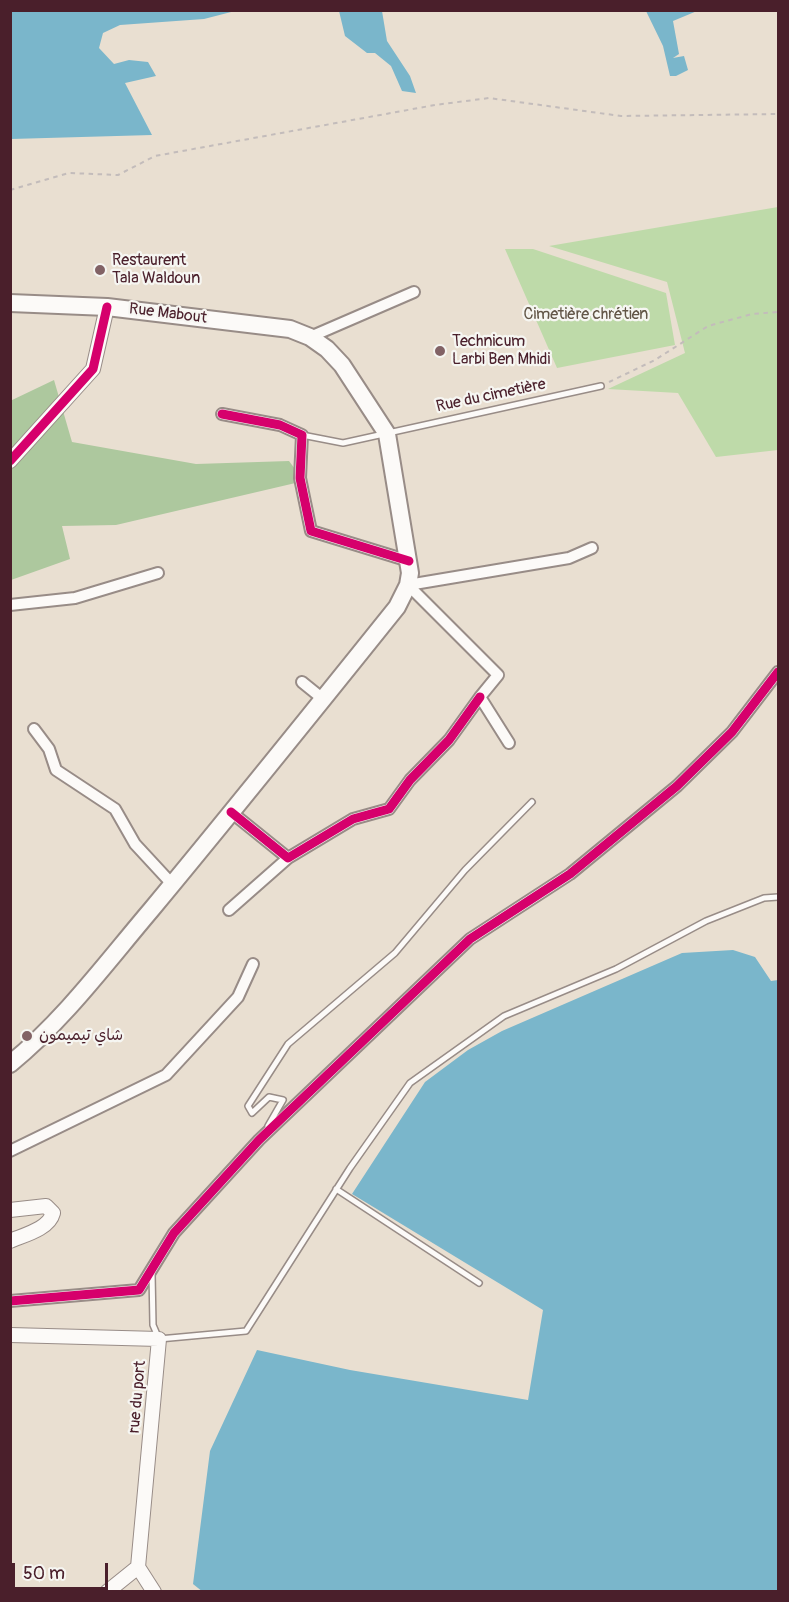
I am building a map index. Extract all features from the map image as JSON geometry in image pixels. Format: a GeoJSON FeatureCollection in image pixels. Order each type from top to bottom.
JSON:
{"type":"FeatureCollection","features":[{"type":"Feature","properties":{"kind":"main road","name":"Rue Mabout"},"geometry":{"type":"LineString","coordinates":[[10,303],[107,307],[290,329],[310,337],[327,349],[342,365],[387,434]]}},
{"type":"Feature","properties":{"kind":"main road"},"geometry":{"type":"LineString","coordinates":[[10,1064],[35,1044],[172,884],[397,607],[408,585],[408,561],[387,434]]}},
{"type":"Feature","properties":{"kind":"street"},"geometry":{"type":"LineString","coordinates":[[310,337],[414,292]]}},
{"type":"Feature","properties":{"kind":"street"},"geometry":{"type":"LineString","coordinates":[[10,461],[93,369],[107,307]]}},
{"type":"Feature","properties":{"kind":"street"},"geometry":{"type":"LineString","coordinates":[[222,414],[280,425],[302,435],[300,478],[310,531],[408,561]]}},
{"type":"Feature","properties":{"kind":"street"},"geometry":{"type":"LineString","coordinates":[[408,585],[569,558],[592,548]]}},
{"type":"Feature","properties":{"kind":"street"},"geometry":{"type":"LineString","coordinates":[[10,605],[75,598],[158,573]]}},
{"type":"Feature","properties":{"kind":"street"},"geometry":{"type":"LineString","coordinates":[[229,910],[288,858],[352,819],[388,809],[410,780],[449,740],[498,675],[408,585]]}},
{"type":"Feature","properties":{"kind":"street"},"geometry":{"type":"LineString","coordinates":[[10,1301],[138,1290],[152,1272],[174,1233],[259,1140],[470,939],[570,874],[677,786],[732,732],[778,672]]}},
{"type":"Feature","properties":{"kind":"street"},"geometry":{"type":"LineString","coordinates":[[302,682],[323,699]]}},
{"type":"Feature","properties":{"kind":"street"},"geometry":{"type":"LineString","coordinates":[[480,697],[509,743]]}},
{"type":"Feature","properties":{"kind":"street"},"geometry":{"type":"LineString","coordinates":[[34,729],[49,749],[56,770],[115,810],[135,844],[172,884]]}},
{"type":"Feature","properties":{"kind":"street"},"geometry":{"type":"LineString","coordinates":[[231,812],[288,858]]}},
{"type":"Feature","properties":{"kind":"street"},"geometry":{"type":"LineString","coordinates":[[10,1151],[166,1075],[238,997],[253,964]]}},
{"type":"Feature","properties":{"kind":"street"},"geometry":{"type":"LineString","coordinates":[[10,1210],[46,1206],[51,1208],[53,1215],[34,1231],[10,1241]]}},
{"type":"Feature","properties":{"kind":"street","name":"rue du port"},"geometry":{"type":"LineString","coordinates":[[10,1335],[159,1339],[138,1567]]}},
{"type":"Feature","properties":{"kind":"street"},"geometry":{"type":"LineString","coordinates":[[106,1592],[138,1567],[154,1592]]}},
{"type":"Feature","properties":{"kind":"lane","name":"Rue du cimetière"},"geometry":{"type":"LineString","coordinates":[[302,435],[343,443],[602,386]]}},
{"type":"Feature","properties":{"kind":"lane"},"geometry":{"type":"LineString","coordinates":[[259,1140],[283,1100],[269,1097],[252,1113],[248,1106],[288,1044],[395,953],[465,870],[532,802]]}},
{"type":"Feature","properties":{"kind":"lane"},"geometry":{"type":"LineString","coordinates":[[152,1272],[153,1325],[159,1339],[246,1332],[336,1189],[410,1083],[504,1016],[616,969],[706,921],[764,898],[778,897]]}},
{"type":"Feature","properties":{"kind":"lane"},"geometry":{"type":"LineString","coordinates":[[336,1189],[479,1283]]}},
{"type":"Feature","properties":{"kind":"path"},"geometry":{"type":"LineString","coordinates":[[10,190],[69,173],[118,175],[155,156],[435,105],[489,98],[621,116],[778,114]]}},
{"type":"Feature","properties":{"kind":"path"},"geometry":{"type":"LineString","coordinates":[[602,386],[655,360],[708,326],[752,314],[778,312]]}},
{"type":"Feature","properties":{"kind":"green space"},"geometry":{"type":"Polygon","coordinates":[[[778,207],[778,450],[716,457],[678,393],[608,389],[685,353],[667,282],[549,246],[778,207]]]}},
{"type":"Feature","properties":{"kind":"green space","name":"Cimetière chrétien"},"geometry":{"type":"Polygon","coordinates":[[[505,249],[533,249],[666,293],[675,345],[557,368],[505,249]]]}},
{"type":"Feature","properties":{"kind":"green space"},"geometry":{"type":"Polygon","coordinates":[[[54,380],[72,442],[196,464],[289,461],[304,481],[116,525],[62,526],[70,559],[11,580],[10,401],[54,380]]]}},
{"type":"Feature","properties":{"kind":"water"},"geometry":{"type":"Polygon","coordinates":[[[10,11],[235,11],[204,19],[120,25],[103,33],[99,48],[114,64],[129,60],[148,62],[156,76],[125,83],[152,135],[11,139],[10,11]]]}},
{"type":"Feature","properties":{"kind":"water"},"geometry":{"type":"Polygon","coordinates":[[[339,11],[382,11],[387,41],[410,76],[416,93],[402,91],[391,66],[375,53],[367,53],[345,36],[339,11]]]}},
{"type":"Feature","properties":{"kind":"water"},"geometry":{"type":"Polygon","coordinates":[[[646,11],[697,11],[673,21],[679,54],[673,58],[684,56],[688,70],[676,76],[670,76],[663,46],[646,11]]]}},
{"type":"Feature","properties":{"kind":"water"},"geometry":{"type":"Polygon","coordinates":[[[733,950],[755,957],[771,981],[778,980],[778,1591],[203,1592],[193,1584],[210,1451],[257,1350],[350,1370],[528,1400],[543,1310],[352,1194],[425,1082],[468,1050],[502,1031],[682,953],[733,950]]]}},
{"type":"Feature","properties":{"kind":"cycle path"},"geometry":{"type":"LineString","coordinates":[[10,461],[93,369],[107,307]]}},
{"type":"Feature","properties":{"kind":"cycle path"},"geometry":{"type":"LineString","coordinates":[[222,414],[280,425],[302,435],[300,478],[311,531],[409,561]]}},
{"type":"Feature","properties":{"kind":"cycle path"},"geometry":{"type":"LineString","coordinates":[[10,1301],[139,1290],[174,1233],[259,1140],[470,939],[570,874],[677,786],[732,732],[778,672]]}},
{"type":"Feature","properties":{"kind":"cycle path"},"geometry":{"type":"LineString","coordinates":[[231,812],[288,858],[353,819],[389,809],[410,780],[449,740],[480,697]]}},
{"type":"Feature","properties":{"kind":"place","name":"Restaurent Tala Waldoun"},"geometry":{"type":"Point","coordinates":[100,270]}},
{"type":"Feature","properties":{"kind":"place","name":"Technicum Larbi Ben Mhidi"},"geometry":{"type":"Point","coordinates":[440,351]}},
{"type":"Feature","properties":{"kind":"place","name":"شاي تيميمون"},"geometry":{"type":"Point","coordinates":[27,1036]}}]}
